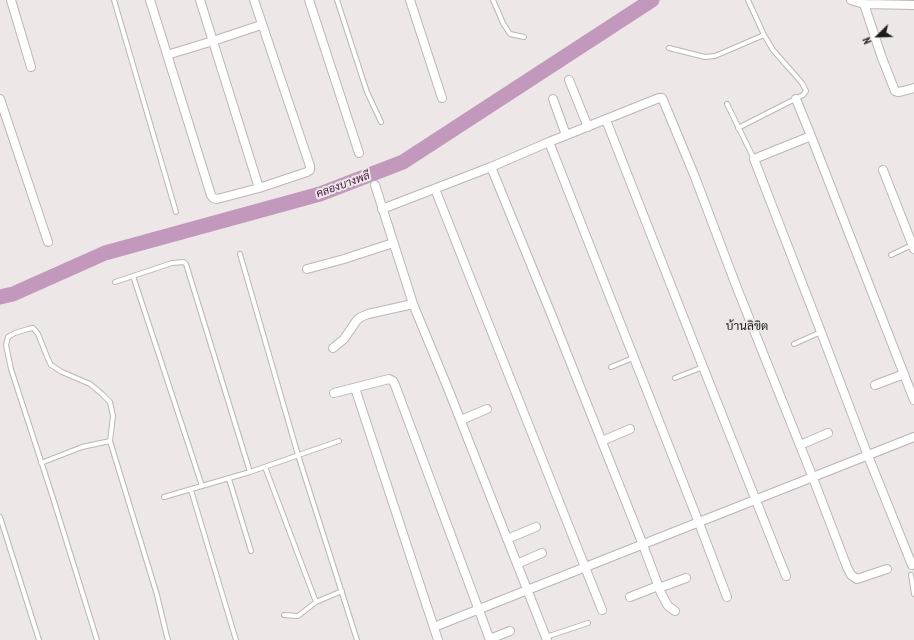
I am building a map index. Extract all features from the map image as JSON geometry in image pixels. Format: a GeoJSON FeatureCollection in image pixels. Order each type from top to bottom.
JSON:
{"type":"FeatureCollection","features":[{"type":"Feature","properties":{"kind":"street"},"geometry":{"type":"LineString","coordinates":[[11,0],[32,67]]}},
{"type":"Feature","properties":{"kind":"street"},"geometry":{"type":"LineString","coordinates":[[150,0],[211,195],[213,198],[217,199],[259,188],[310,170],[310,166],[254,0]]}},
{"type":"Feature","properties":{"kind":"street"},"geometry":{"type":"LineString","coordinates":[[200,0],[259,188]]}},
{"type":"Feature","properties":{"kind":"street"},"geometry":{"type":"LineString","coordinates":[[309,0],[359,153]]}},
{"type":"Feature","properties":{"kind":"street"},"geometry":{"type":"LineString","coordinates":[[410,0],[442,98]]}},
{"type":"Feature","properties":{"kind":"street"},"geometry":{"type":"LineString","coordinates":[[851,0],[864,4],[914,5]]}},
{"type":"Feature","properties":{"kind":"street"},"geometry":{"type":"LineString","coordinates":[[864,4],[895,91],[898,92],[914,88]]}},
{"type":"Feature","properties":{"kind":"street"},"geometry":{"type":"LineString","coordinates":[[167,55],[262,25]]}},
{"type":"Feature","properties":{"kind":"street"},"geometry":{"type":"LineString","coordinates":[[569,80],[588,127]]}},
{"type":"Feature","properties":{"kind":"street"},"geometry":{"type":"LineString","coordinates":[[382,209],[662,98],[851,575],[857,579],[887,569]]}},
{"type":"Feature","properties":{"kind":"street"},"geometry":{"type":"LineString","coordinates":[[0,99],[48,242]]}},
{"type":"Feature","properties":{"kind":"street"},"geometry":{"type":"LineString","coordinates":[[553,99],[566,135]]}},
{"type":"Feature","properties":{"kind":"street"},"geometry":{"type":"LineString","coordinates":[[796,99],[904,374],[911,384],[914,400]]}},
{"type":"Feature","properties":{"kind":"street"},"geometry":{"type":"LineString","coordinates":[[606,120],[786,576]]}},
{"type":"Feature","properties":{"kind":"street"},"geometry":{"type":"LineString","coordinates":[[811,136],[754,159],[822,332],[868,456],[912,565]]}},
{"type":"Feature","properties":{"kind":"street"},"geometry":{"type":"LineString","coordinates":[[549,142],[727,597]]}},
{"type":"Feature","properties":{"kind":"street"},"geometry":{"type":"LineString","coordinates":[[490,166],[602,441],[658,587],[668,606],[675,611]]}},
{"type":"Feature","properties":{"kind":"street"},"geometry":{"type":"LineString","coordinates":[[883,170],[913,247]]}},
{"type":"Feature","properties":{"kind":"street"},"geometry":{"type":"LineString","coordinates":[[375,185],[413,304],[461,420],[547,639]]}},
{"type":"Feature","properties":{"kind":"street"},"geometry":{"type":"LineString","coordinates":[[435,189],[602,610]]}},
{"type":"Feature","properties":{"kind":"street"},"geometry":{"type":"LineString","coordinates":[[307,269],[393,243]]}},
{"type":"Feature","properties":{"kind":"street"},"geometry":{"type":"LineString","coordinates":[[333,348],[344,339],[361,317],[368,314],[413,304]]}},
{"type":"Feature","properties":{"kind":"street"},"geometry":{"type":"LineString","coordinates":[[875,385],[904,374]]}},
{"type":"Feature","properties":{"kind":"street"},"geometry":{"type":"LineString","coordinates":[[334,393],[389,379],[393,381],[490,639],[510,631]]}},
{"type":"Feature","properties":{"kind":"street"},"geometry":{"type":"LineString","coordinates":[[354,388],[438,640]]}},
{"type":"Feature","properties":{"kind":"street"},"geometry":{"type":"LineString","coordinates":[[461,420],[487,409]]}},
{"type":"Feature","properties":{"kind":"street"},"geometry":{"type":"LineString","coordinates":[[602,441],[630,430]]}},
{"type":"Feature","properties":{"kind":"street"},"geometry":{"type":"LineString","coordinates":[[800,445],[828,433]]}},
{"type":"Feature","properties":{"kind":"street"},"geometry":{"type":"LineString","coordinates":[[434,627],[914,438]]}},
{"type":"Feature","properties":{"kind":"street"},"geometry":{"type":"LineString","coordinates":[[507,539],[536,527]]}},
{"type":"Feature","properties":{"kind":"street"},"geometry":{"type":"LineString","coordinates":[[517,564],[542,553]]}},
{"type":"Feature","properties":{"kind":"street"},"geometry":{"type":"LineString","coordinates":[[630,597],[686,578]]}},
{"type":"Feature","properties":{"kind":"lane"},"geometry":{"type":"LineString","coordinates":[[114,0],[176,212]]}},
{"type":"Feature","properties":{"kind":"lane"},"geometry":{"type":"LineString","coordinates":[[337,0],[367,92],[381,122]]}},
{"type":"Feature","properties":{"kind":"lane"},"geometry":{"type":"LineString","coordinates":[[493,0],[503,23],[510,34],[524,37]]}},
{"type":"Feature","properties":{"kind":"lane"},"geometry":{"type":"LineString","coordinates":[[738,128],[796,99],[803,95],[806,91],[802,82],[773,50],[764,35],[748,0]]}},
{"type":"Feature","properties":{"kind":"lane"},"geometry":{"type":"LineString","coordinates":[[669,48],[705,57],[715,56],[764,35]]}},
{"type":"Feature","properties":{"kind":"lane"},"geometry":{"type":"LineString","coordinates":[[727,104],[754,159]]}},
{"type":"Feature","properties":{"kind":"lane"},"geometry":{"type":"LineString","coordinates":[[892,255],[913,247]]}},
{"type":"Feature","properties":{"kind":"lane"},"geometry":{"type":"LineString","coordinates":[[240,254],[298,455],[357,640]]}},
{"type":"Feature","properties":{"kind":"lane"},"geometry":{"type":"LineString","coordinates":[[116,282],[172,263],[184,262],[186,264],[250,472]]}},
{"type":"Feature","properties":{"kind":"lane"},"geometry":{"type":"LineString","coordinates":[[133,276],[202,486]]}},
{"type":"Feature","properties":{"kind":"lane"},"geometry":{"type":"LineString","coordinates":[[97,640],[11,369],[6,345],[8,337],[15,333],[33,328],[38,334],[51,365],[62,372],[90,384],[110,402],[113,416],[110,442],[157,595],[166,639]]}},
{"type":"Feature","properties":{"kind":"lane"},"geometry":{"type":"LineString","coordinates":[[794,344],[822,332]]}},
{"type":"Feature","properties":{"kind":"lane"},"geometry":{"type":"LineString","coordinates":[[611,367],[633,358]]}},
{"type":"Feature","properties":{"kind":"lane"},"geometry":{"type":"LineString","coordinates":[[675,378],[703,367]]}},
{"type":"Feature","properties":{"kind":"lane"},"geometry":{"type":"LineString","coordinates":[[164,498],[229,479],[339,441]]}},
{"type":"Feature","properties":{"kind":"lane"},"geometry":{"type":"LineString","coordinates":[[42,463],[82,447],[110,442]]}},
{"type":"Feature","properties":{"kind":"lane"},"geometry":{"type":"LineString","coordinates":[[265,467],[316,602]]}},
{"type":"Feature","properties":{"kind":"lane"},"geometry":{"type":"LineString","coordinates":[[229,479],[251,551]]}},
{"type":"Feature","properties":{"kind":"lane"},"geometry":{"type":"LineString","coordinates":[[191,490],[236,640]]}},
{"type":"Feature","properties":{"kind":"lane"},"geometry":{"type":"LineString","coordinates":[[0,517],[39,640]]}},
{"type":"Feature","properties":{"kind":"lane"},"geometry":{"type":"LineString","coordinates":[[911,575],[914,594]]}},
{"type":"Feature","properties":{"kind":"lane"},"geometry":{"type":"LineString","coordinates":[[284,615],[298,616],[316,602],[342,591]]}},
{"type":"Feature","properties":{"kind":"lane"},"geometry":{"type":"LineString","coordinates":[[547,639],[588,623]]}},
{"type":"Feature","properties":{"kind":"waterway","name":"คลองบางพลี"},"geometry":{"type":"LineString","coordinates":[[0,297],[13,294],[105,253],[320,194],[403,162],[652,0]]}},
{"type":"Feature","properties":{"kind":"district","name":"บ้านลิขิต"},"geometry":{"type":"Point","coordinates":[747,327]}}]}
